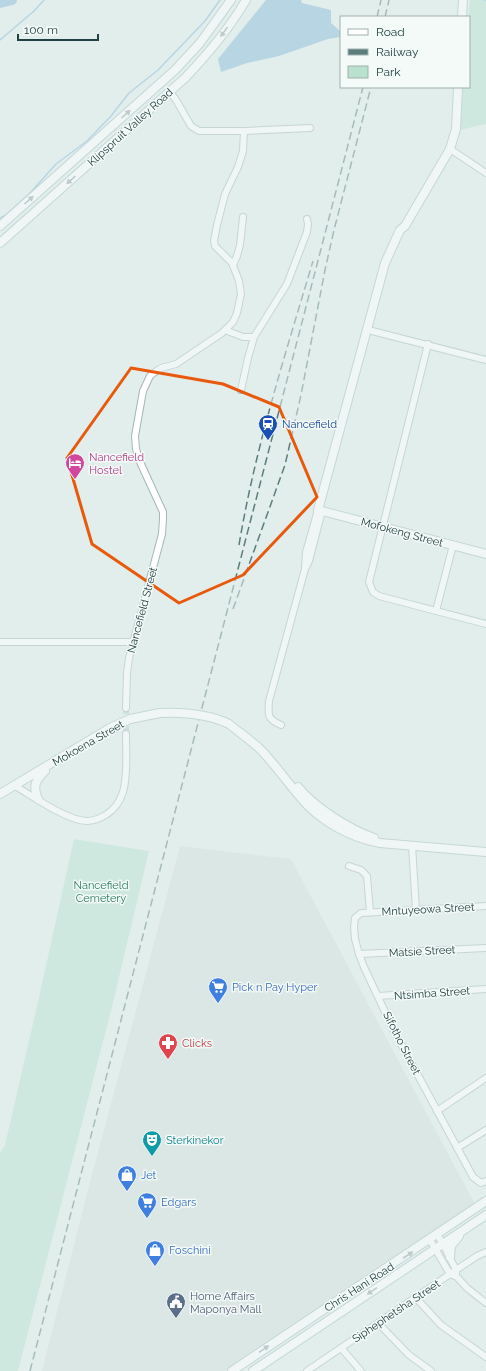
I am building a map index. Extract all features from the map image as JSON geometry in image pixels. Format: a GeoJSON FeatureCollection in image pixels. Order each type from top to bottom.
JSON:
{"type":"FeatureCollection","features":[{"type":"Feature","properties":{"kind":"main road","name":"Klipspruit Valley Road"},"geometry":{"type":"LineString","coordinates":[[0,226],[175,70],[200,43],[231,0]]}},
{"type":"Feature","properties":{"kind":"main road","name":"Klipspruit Valley Road"},"geometry":{"type":"LineString","coordinates":[[0,243],[170,92],[208,53],[237,15],[246,0]]}},
{"type":"Feature","properties":{"kind":"main road"},"geometry":{"type":"LineString","coordinates":[[462,16],[463,0]]}},
{"type":"Feature","properties":{"kind":"main road"},"geometry":{"type":"LineString","coordinates":[[320,511],[392,256],[405,226],[450,149],[456,129],[458,88]]}},
{"type":"Feature","properties":{"kind":"main road"},"geometry":{"type":"LineString","coordinates":[[320,511],[385,263],[400,230],[405,226]]}},
{"type":"Feature","properties":{"kind":"main road","name":"Mofokeng Street"},"geometry":{"type":"LineString","coordinates":[[320,511],[486,554]]}},
{"type":"Feature","properties":{"kind":"main road","name":"Mokoena Street"},"geometry":{"type":"LineString","coordinates":[[0,794],[16,786],[118,724],[130,719],[160,713],[190,713],[216,718],[258,739],[268,749],[300,790],[328,814],[360,832],[388,843],[486,852]]}},
{"type":"Feature","properties":{"kind":"main road"},"geometry":{"type":"LineString","coordinates":[[38,799],[34,789],[35,784],[39,777],[51,764]]}},
{"type":"Feature","properties":{"kind":"main road","name":"Chris Hani Road"},"geometry":{"type":"LineString","coordinates":[[232,1371],[486,1201]]}},
{"type":"Feature","properties":{"kind":"main road","name":"Chris Hani Road"},"geometry":{"type":"LineString","coordinates":[[253,1371],[486,1215]]}},
{"type":"Feature","properties":{"kind":"main road"},"geometry":{"type":"LineString","coordinates":[[450,1257],[450,1249],[464,1229]]}},
{"type":"Feature","properties":{"kind":"street"},"geometry":{"type":"LineString","coordinates":[[170,92],[191,126],[196,130],[203,132],[310,128]]}},
{"type":"Feature","properties":{"kind":"street"},"geometry":{"type":"LineString","coordinates":[[244,131],[243,151],[238,167],[225,194],[214,241],[215,246],[231,261],[240,281],[240,303],[233,322],[225,330],[243,337],[254,337]]}},
{"type":"Feature","properties":{"kind":"street"},"geometry":{"type":"LineString","coordinates":[[450,149],[486,173]]}},
{"type":"Feature","properties":{"kind":"street"},"geometry":{"type":"LineString","coordinates":[[233,265],[240,245],[243,217]]}},
{"type":"Feature","properties":{"kind":"street"},"geometry":{"type":"LineString","coordinates":[[241,390],[254,337],[270,314],[287,284],[307,232],[307,219]]}},
{"type":"Feature","properties":{"kind":"street","name":"Nancefield Street"},"geometry":{"type":"LineString","coordinates":[[126,708],[127,673],[133,642],[162,534],[163,519],[162,512],[140,462],[136,449],[135,436],[143,391],[150,376],[155,372],[176,364],[225,330]]}},
{"type":"Feature","properties":{"kind":"street"},"geometry":{"type":"LineString","coordinates":[[372,331],[428,344],[486,360]]}},
{"type":"Feature","properties":{"kind":"street"},"geometry":{"type":"LineString","coordinates":[[428,344],[369,579],[371,589],[379,596],[486,624]]}},
{"type":"Feature","properties":{"kind":"street"},"geometry":{"type":"LineString","coordinates":[[281,725],[270,718],[268,713],[270,701],[305,569],[306,552],[320,511]]}},
{"type":"Feature","properties":{"kind":"street"},"geometry":{"type":"LineString","coordinates":[[436,611],[453,545]]}},
{"type":"Feature","properties":{"kind":"street"},"geometry":{"type":"LineString","coordinates":[[0,642],[133,642]]}},
{"type":"Feature","properties":{"kind":"street"},"geometry":{"type":"LineString","coordinates":[[16,786],[73,819],[88,821],[97,819],[111,811],[117,805],[124,791],[126,734]]}},
{"type":"Feature","properties":{"kind":"street"},"geometry":{"type":"LineString","coordinates":[[412,845],[416,910]]}},
{"type":"Feature","properties":{"kind":"street"},"geometry":{"type":"LineString","coordinates":[[349,866],[361,870],[367,876],[370,912]]}},
{"type":"Feature","properties":{"kind":"street","name":"Mntuyeowa Street"},"geometry":{"type":"LineString","coordinates":[[370,912],[486,906]]}},
{"type":"Feature","properties":{"kind":"street","name":"Sifotho Street"},"geometry":{"type":"LineString","coordinates":[[370,912],[357,915],[354,922],[355,940],[359,954],[394,1031],[457,1148],[474,1177],[481,1183],[486,1181]]}},
{"type":"Feature","properties":{"kind":"street","name":"Matsie Street"},"geometry":{"type":"LineString","coordinates":[[359,954],[486,948]]}},
{"type":"Feature","properties":{"kind":"street","name":"Ntsimba Street"},"geometry":{"type":"LineString","coordinates":[[378,996],[486,989]]}},
{"type":"Feature","properties":{"kind":"street"},"geometry":{"type":"LineString","coordinates":[[437,1111],[486,1078]]}},
{"type":"Feature","properties":{"kind":"street"},"geometry":{"type":"LineString","coordinates":[[457,1148],[486,1130]]}},
{"type":"Feature","properties":{"kind":"street"},"geometry":{"type":"LineString","coordinates":[[434,1237],[450,1257],[456,1270],[457,1277]]}},
{"type":"Feature","properties":{"kind":"street"},"geometry":{"type":"LineString","coordinates":[[440,1246],[450,1274],[457,1277],[467,1288],[486,1303]]}},
{"type":"Feature","properties":{"kind":"street","name":"Siphephetsha Street"},"geometry":{"type":"LineString","coordinates":[[307,1371],[477,1256],[486,1252]]}},
{"type":"Feature","properties":{"kind":"street"},"geometry":{"type":"LineString","coordinates":[[416,1298],[441,1325],[486,1357]]}},
{"type":"Feature","properties":{"kind":"street"},"geometry":{"type":"LineString","coordinates":[[378,1323],[409,1355],[430,1371]]}},
{"type":"Feature","properties":{"kind":"street"},"geometry":{"type":"LineString","coordinates":[[341,1348],[361,1371]]}},
{"type":"Feature","properties":{"kind":"highlighted area"},"geometry":{"type":"Polygon","coordinates":[[[131,368],[223,384],[279,407],[317,497],[243,575],[179,603],[92,544],[67,458],[131,368]]]}},
{"type":"Feature","properties":{"kind":"shaded area"},"geometry":{"type":"Polygon","coordinates":[[[180,846],[291,859],[476,1206],[230,1371],[42,1371],[87,1193],[180,846]]]}},
{"type":"Feature","properties":{"kind":"green space"},"geometry":{"type":"Polygon","coordinates":[[[470,0],[486,0],[486,124],[460,130],[463,88],[470,88],[470,16],[468,16],[470,0]]]}},
{"type":"Feature","properties":{"kind":"green space","name":"Nancefield Cemetery"},"geometry":{"type":"Polygon","coordinates":[[[74,839],[149,851],[112,1007],[18,1371],[0,1371],[0,1153],[5,1145],[74,839]]]}},
{"type":"Feature","properties":{"kind":"water"},"geometry":{"type":"Polygon","coordinates":[[[266,0],[301,0],[302,3],[331,10],[331,23],[340,31],[340,37],[328,39],[279,56],[247,63],[221,72],[218,59],[266,0]]]}},
{"type":"Feature","properties":{"kind":"waterway"},"geometry":{"type":"LineString","coordinates":[[0,3],[12,0]]}},
{"type":"Feature","properties":{"kind":"waterway"},"geometry":{"type":"LineString","coordinates":[[0,40],[34,11],[44,0]]}},
{"type":"Feature","properties":{"kind":"waterway"},"geometry":{"type":"LineString","coordinates":[[0,218],[6,215],[30,193],[56,164],[87,141],[111,116],[129,93],[158,70],[205,21],[220,0]]}},
{"type":"Feature","properties":{"kind":"tunnel"},"geometry":{"type":"LineString","coordinates":[[126,708],[126,734]]}},
{"type":"Feature","properties":{"kind":"railway"},"geometry":{"type":"LineString","coordinates":[[377,16],[381,0]]}},
{"type":"Feature","properties":{"kind":"railway"},"geometry":{"type":"LineString","coordinates":[[385,16],[389,0]]}},
{"type":"Feature","properties":{"kind":"railway"},"geometry":{"type":"LineString","coordinates":[[30,1371],[363,88]]}},
{"type":"Feature","properties":{"kind":"railway"},"geometry":{"type":"LineString","coordinates":[[233,609],[285,465],[301,395],[334,230],[371,88]]}},
{"type":"Feature","properties":{"kind":"railway"},"geometry":{"type":"LineString","coordinates":[[239,545],[253,473],[262,438],[313,261]]}},
{"type":"Feature","properties":{"kind":"place","name":"Nancefield"},"geometry":{"type":"Point","coordinates":[268,441]}},
{"type":"Feature","properties":{"kind":"place","name":"Nancefield Hostel"},"geometry":{"type":"Point","coordinates":[75,480]}},
{"type":"Feature","properties":{"kind":"place","name":"Pick n Pay Hyper"},"geometry":{"type":"Point","coordinates":[218,1004]}},
{"type":"Feature","properties":{"kind":"place","name":"Clicks"},"geometry":{"type":"Point","coordinates":[168,1060]}},
{"type":"Feature","properties":{"kind":"place","name":"Sterkinekor"},"geometry":{"type":"Point","coordinates":[152,1157]}},
{"type":"Feature","properties":{"kind":"place","name":"Jet"},"geometry":{"type":"Point","coordinates":[127,1192]}},
{"type":"Feature","properties":{"kind":"place","name":"Edgars"},"geometry":{"type":"Point","coordinates":[147,1219]}},
{"type":"Feature","properties":{"kind":"place","name":"Foschini"},"geometry":{"type":"Point","coordinates":[155,1267]}},
{"type":"Feature","properties":{"kind":"place","name":"Home Affairs Maponya Mall"},"geometry":{"type":"Point","coordinates":[176,1319]}}]}
